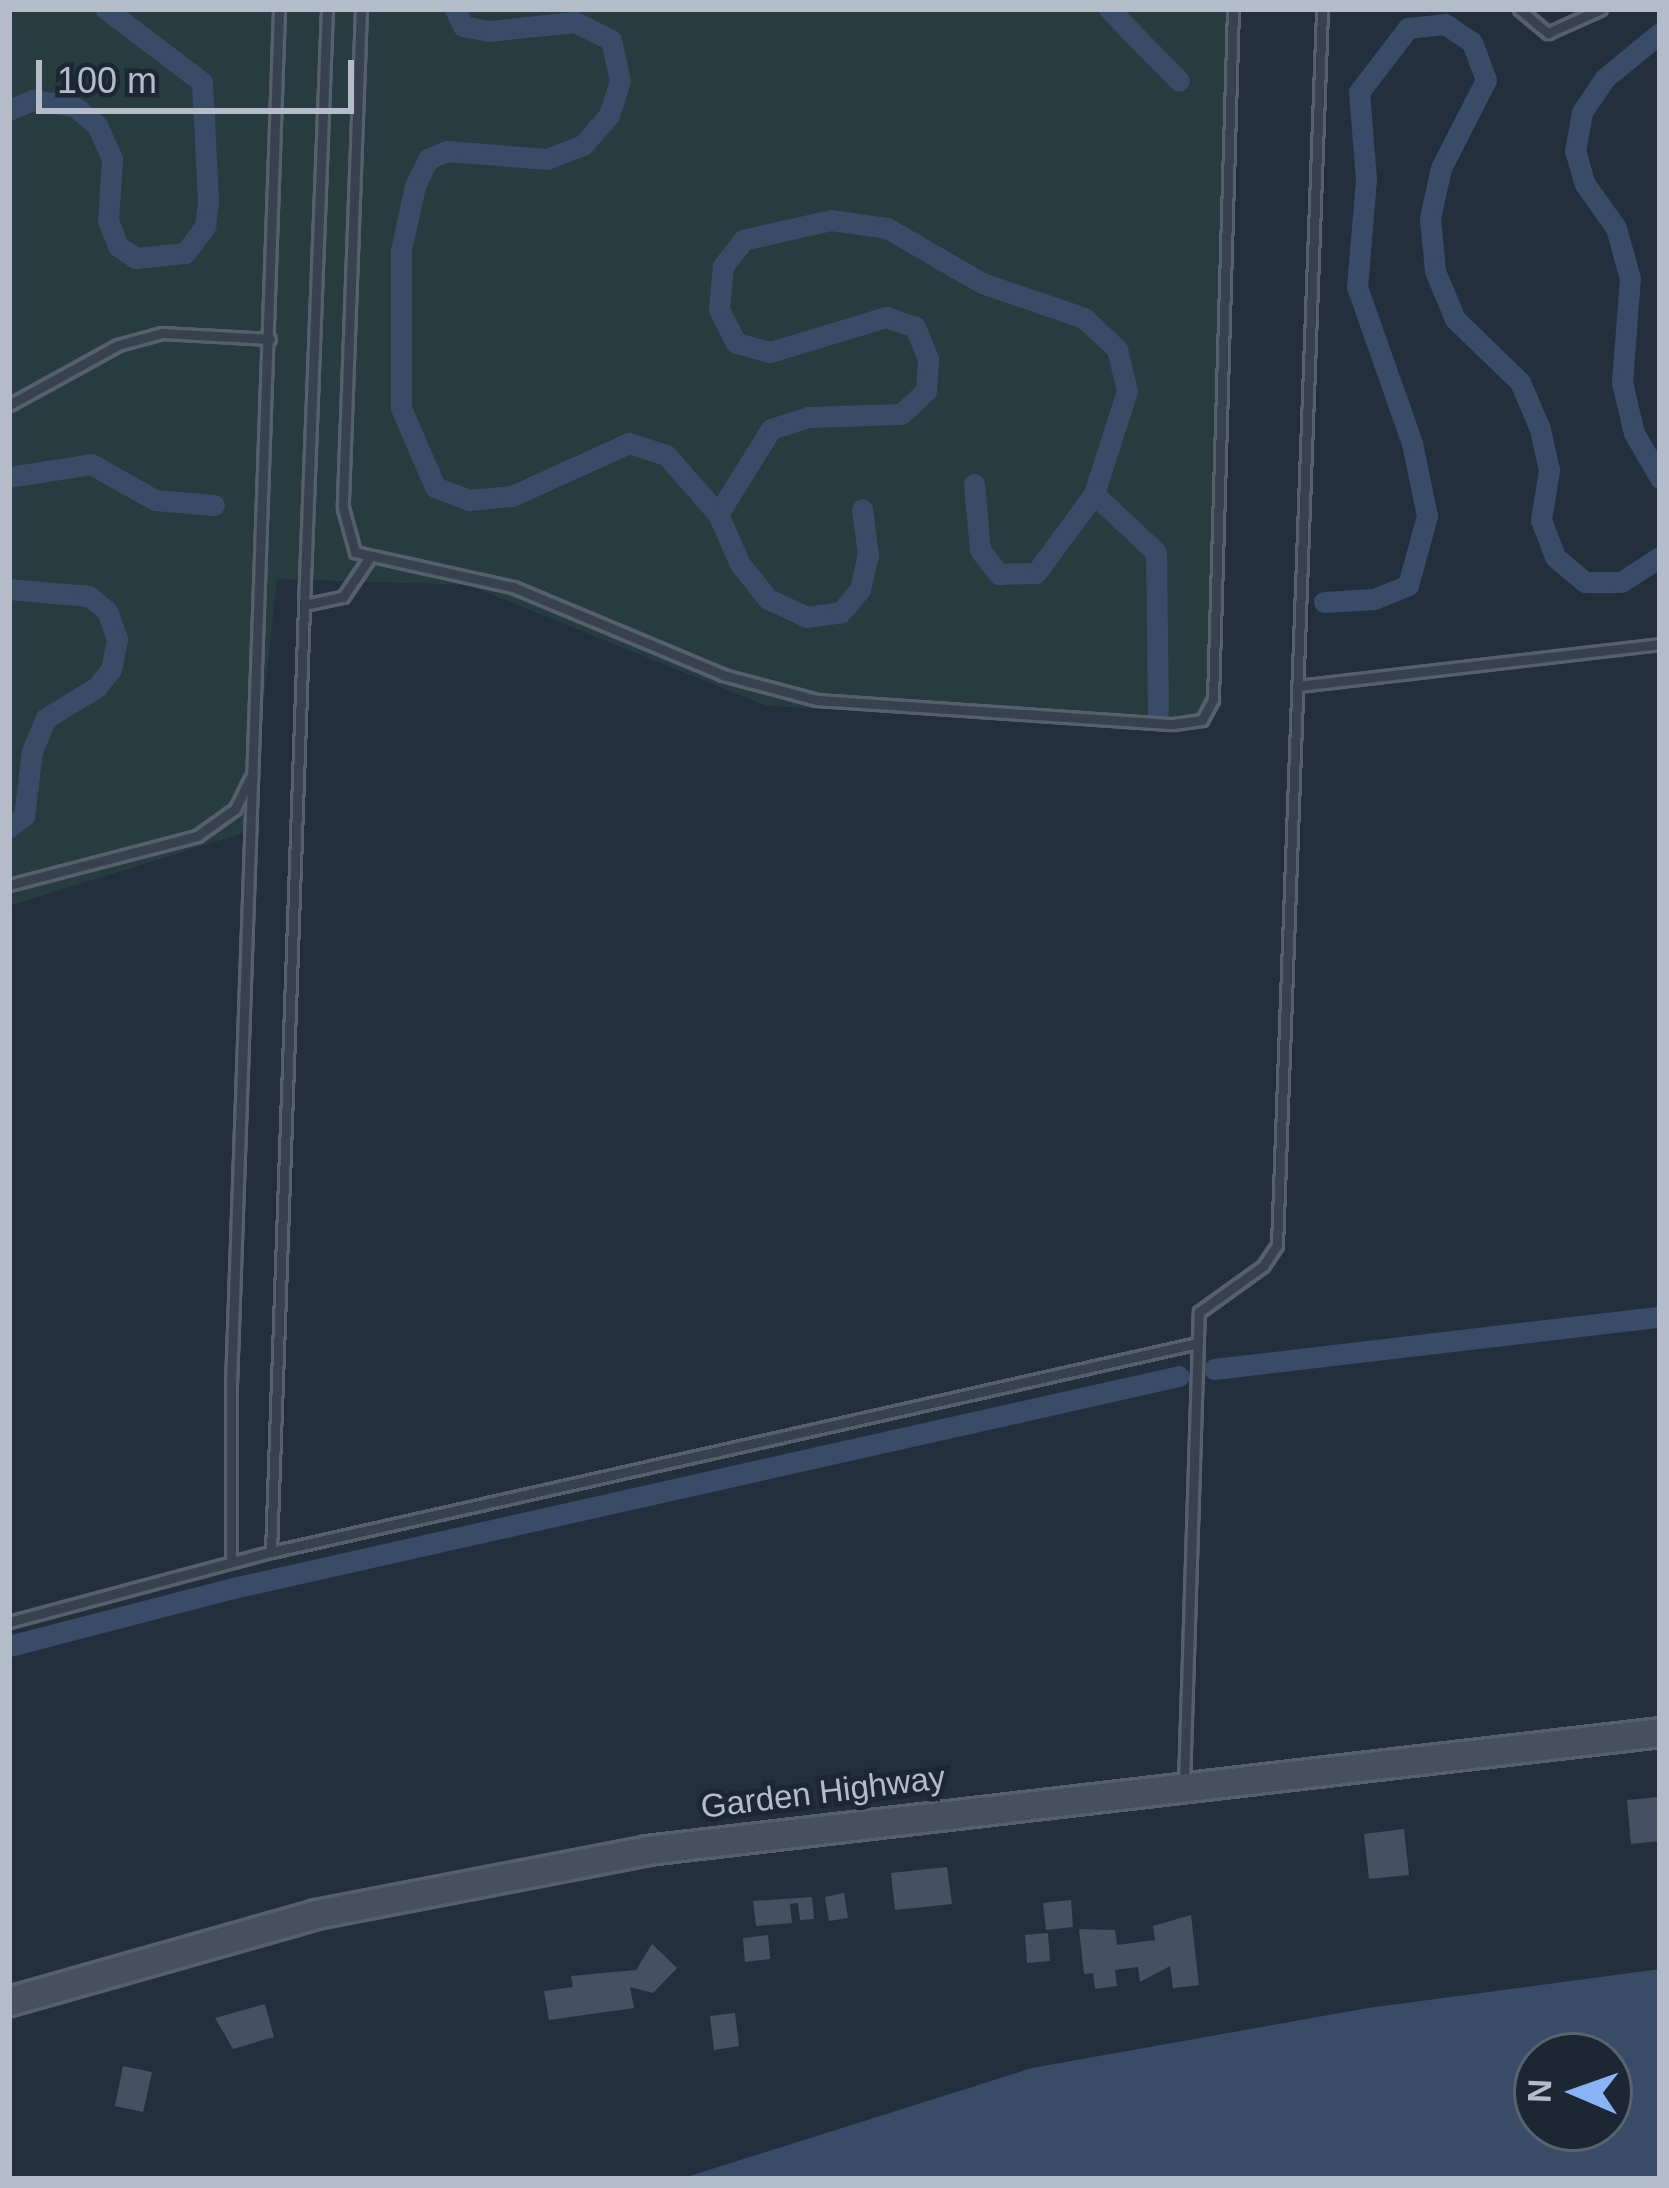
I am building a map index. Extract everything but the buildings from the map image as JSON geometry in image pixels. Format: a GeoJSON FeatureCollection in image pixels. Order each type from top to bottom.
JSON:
{"type":"FeatureCollection","features":[{"type":"Feature","properties":{"kind":"main road","name":"Garden Highway"},"geometry":{"type":"LineString","coordinates":[[9,2001],[217,1938],[488,1879],[764,1834],[1660,1732]]}},
{"type":"Feature","properties":{"kind":"lane"},"geometry":{"type":"LineString","coordinates":[[231,1562],[230,1385],[279,9]]}},
{"type":"Feature","properties":{"kind":"lane"},"geometry":{"type":"LineString","coordinates":[[271,1552],[327,9]]}},
{"type":"Feature","properties":{"kind":"lane"},"geometry":{"type":"LineString","coordinates":[[361,9],[343,508],[346,534],[368,560],[513,587],[723,675],[818,700],[1202,720],[1213,699],[1233,9]]}},
{"type":"Feature","properties":{"kind":"lane"},"geometry":{"type":"LineString","coordinates":[[1184,1786],[1199,1312],[1263,1266],[1277,1245],[1322,9]]}},
{"type":"Feature","properties":{"kind":"lane"},"geometry":{"type":"LineString","coordinates":[[1519,9],[1548,33],[1601,9]]}},
{"type":"Feature","properties":{"kind":"lane"},"geometry":{"type":"LineString","coordinates":[[9,404],[118,345],[162,333],[270,338]]}},
{"type":"Feature","properties":{"kind":"lane"},"geometry":{"type":"LineString","coordinates":[[304,605],[343,597],[368,560]]}},
{"type":"Feature","properties":{"kind":"lane"},"geometry":{"type":"LineString","coordinates":[[1298,686],[1660,644]]}},
{"type":"Feature","properties":{"kind":"lane"},"geometry":{"type":"LineString","coordinates":[[9,885],[175,844],[218,824],[248,789],[256,739]]}},
{"type":"Feature","properties":{"kind":"lane"},"geometry":{"type":"LineString","coordinates":[[9,1622],[271,1552],[1198,1343]]}},
{"type":"Feature","properties":{"kind":"green space"},"geometry":{"type":"Polygon","coordinates":[[[9,9],[1240,9],[1206,727],[767,706],[468,585],[277,579],[250,831],[9,906],[9,9]]]}},
{"type":"Feature","properties":{"kind":"water"},"geometry":{"type":"Polygon","coordinates":[[[1660,1969],[1660,2179],[680,2179],[1032,2068],[1368,2008],[1660,1969]]]}},
{"type":"Feature","properties":{"kind":"waterway"},"geometry":{"type":"LineString","coordinates":[[9,110],[32,100],[74,106],[97,125],[112,159],[108,221],[118,246],[136,258],[185,253],[205,226],[208,200],[202,82],[106,9]]}},
{"type":"Feature","properties":{"kind":"waterway"},"geometry":{"type":"LineString","coordinates":[[455,9],[463,26],[489,31],[575,22],[611,40],[620,81],[609,115],[583,145],[547,159],[447,151],[428,159],[415,186],[401,250],[401,408],[435,487],[469,500],[512,496],[629,443],[666,455],[718,514],[771,429],[808,417],[901,414],[926,391],[928,359],[915,327],[886,317],[770,352],[736,343],[719,309],[723,266],[743,240],[831,220],[887,228],[982,283],[1084,318],[1117,349],[1127,391],[1094,494],[1156,552],[1158,711]]}},
{"type":"Feature","properties":{"kind":"waterway"},"geometry":{"type":"LineString","coordinates":[[1109,9],[1179,81]]}},
{"type":"Feature","properties":{"kind":"waterway"},"geometry":{"type":"LineString","coordinates":[[1324,602],[1374,599],[1408,585],[1427,516],[1412,443],[1357,287],[1366,179],[1359,92],[1408,28],[1445,24],[1472,42],[1486,80],[1441,168],[1430,218],[1435,271],[1455,319],[1520,382],[1540,429],[1549,470],[1541,520],[1555,557],[1585,582],[1621,582],[1660,557]]}},
{"type":"Feature","properties":{"kind":"waterway"},"geometry":{"type":"LineString","coordinates":[[1660,33],[1605,78],[1582,112],[1575,150],[1585,184],[1616,228],[1630,278],[1622,382],[1634,433],[1660,478]]}},
{"type":"Feature","properties":{"kind":"waterway"},"geometry":{"type":"LineString","coordinates":[[9,477],[91,464],[155,500],[214,505]]}},
{"type":"Feature","properties":{"kind":"waterway"},"geometry":{"type":"LineString","coordinates":[[974,484],[980,550],[999,574],[1036,573],[1094,494]]}},
{"type":"Feature","properties":{"kind":"waterway"},"geometry":{"type":"LineString","coordinates":[[718,514],[740,564],[768,599],[807,617],[841,612],[860,589],[868,555],[862,509]]}},
{"type":"Feature","properties":{"kind":"waterway"},"geometry":{"type":"LineString","coordinates":[[9,589],[89,596],[107,611],[117,639],[111,669],[97,687],[46,718],[32,751],[24,816],[9,827]]}},
{"type":"Feature","properties":{"kind":"waterway"},"geometry":{"type":"LineString","coordinates":[[1214,1369],[1660,1317]]}},
{"type":"Feature","properties":{"kind":"waterway"},"geometry":{"type":"LineString","coordinates":[[9,1646],[233,1588],[1179,1376]]}}]}
